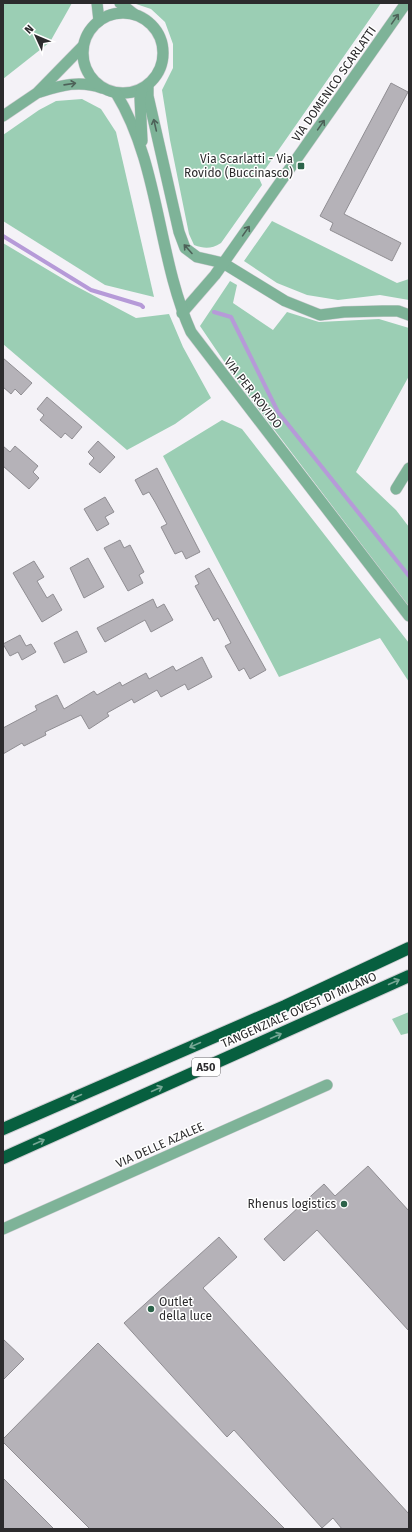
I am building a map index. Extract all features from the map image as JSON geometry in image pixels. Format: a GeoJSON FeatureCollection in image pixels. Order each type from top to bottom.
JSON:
{"type":"FeatureCollection","features":[{"type":"Feature","properties":{"kind":"highway","name":"TANGENZIALE OVEST DI MILANO"},"geometry":{"type":"LineString","coordinates":[[3,1129],[277,1009],[409,948]]}},
{"type":"Feature","properties":{"kind":"highway","name":"TANGENZIALE OVEST DI MILANO"},"geometry":{"type":"LineString","coordinates":[[3,1158],[409,976]]}},
{"type":"Feature","properties":{"kind":"street"},"geometry":{"type":"LineString","coordinates":[[97,3],[99,21]]}},
{"type":"Feature","properties":{"kind":"street"},"geometry":{"type":"LineString","coordinates":[[38,93],[70,83],[90,84],[116,93],[129,93],[145,87],[159,72],[163,51],[161,40],[156,31],[149,23],[120,3]]}},
{"type":"Feature","properties":{"kind":"street","name":"VIA DOMENICO SCARLATTI"},"geometry":{"type":"LineString","coordinates":[[182,313],[208,284],[406,3]]}},
{"type":"Feature","properties":{"kind":"street"},"geometry":{"type":"LineString","coordinates":[[3,116],[38,93],[83,46],[92,28],[99,21],[108,16],[119,13],[140,17]]}},
{"type":"Feature","properties":{"kind":"street"},"geometry":{"type":"LineString","coordinates":[[83,46],[83,58],[86,70],[93,80],[102,88]]}},
{"type":"Feature","properties":{"kind":"street"},"geometry":{"type":"LineString","coordinates":[[145,87],[179,232],[183,243],[190,253],[197,257],[223,263],[285,301],[320,315],[344,312],[383,311],[398,311],[409,315]]}},
{"type":"Feature","properties":{"kind":"street","name":"VIA PER ROVIDO"},"geometry":{"type":"LineString","coordinates":[[142,154],[140,98],[145,87]]}},
{"type":"Feature","properties":{"kind":"street","name":"VIA PER ROVIDO"},"geometry":{"type":"LineString","coordinates":[[116,93],[127,112],[142,154],[173,285],[182,313],[191,332],[203,350],[409,616]]}},
{"type":"Feature","properties":{"kind":"street"},"geometry":{"type":"LineString","coordinates":[[396,489],[409,468]]}},
{"type":"Feature","properties":{"kind":"street","name":"VIA DELLE AZALEE"},"geometry":{"type":"LineString","coordinates":[[3,1229],[328,1085]]}},
{"type":"Feature","properties":{"kind":"green space"},"geometry":{"type":"Polygon","coordinates":[[[3,3],[72,3],[50,42],[3,79],[3,3]]]}},
{"type":"Feature","properties":{"kind":"green space"},"geometry":{"type":"Polygon","coordinates":[[[133,3],[381,3],[259,178],[262,185],[221,243],[211,247],[205,248],[194,245],[189,234],[170,140],[162,90],[173,68],[173,44],[165,22],[151,9],[133,3]]]}},
{"type":"Feature","properties":{"kind":"green space"},"geometry":{"type":"Polygon","coordinates":[[[82,99],[101,109],[116,132],[154,297],[105,285],[3,221],[3,135],[39,110],[56,101],[82,99]]]}},
{"type":"Feature","properties":{"kind":"green space"},"geometry":{"type":"Polygon","coordinates":[[[272,221],[397,283],[409,279],[409,300],[380,295],[338,300],[307,295],[277,283],[244,261],[272,221]]]}},
{"type":"Feature","properties":{"kind":"green space"},"geometry":{"type":"Polygon","coordinates":[[[3,243],[70,283],[136,318],[169,314],[183,347],[211,398],[175,424],[127,450],[3,344],[3,243]]]}},
{"type":"Feature","properties":{"kind":"green space"},"geometry":{"type":"Polygon","coordinates":[[[230,281],[237,285],[233,303],[273,330],[287,312],[319,322],[379,319],[409,328],[409,376],[356,472],[396,510],[409,527],[409,607],[238,382],[200,326],[230,281]]]}},
{"type":"Feature","properties":{"kind":"green space"},"geometry":{"type":"Polygon","coordinates":[[[222,420],[242,429],[409,643],[409,682],[380,638],[279,677],[163,456],[222,420]]]}},
{"type":"Feature","properties":{"kind":"green space"},"geometry":{"type":"Polygon","coordinates":[[[409,1012],[409,1033],[401,1035],[392,1019],[409,1012]]]}},
{"type":"Feature","properties":{"kind":"building"},"geometry":{"type":"Polygon","coordinates":[[[391,83],[408,92],[344,214],[401,243],[392,261],[330,230],[333,223],[320,216],[391,83]]]}},
{"type":"Feature","properties":{"kind":"building"},"geometry":{"type":"Polygon","coordinates":[[[3,358],[32,383],[21,395],[15,389],[11,394],[3,387],[3,358]]]}},
{"type":"Feature","properties":{"kind":"building"},"geometry":{"type":"Polygon","coordinates":[[[47,397],[82,427],[72,439],[65,433],[61,438],[40,420],[44,415],[37,409],[47,397]]]}},
{"type":"Feature","properties":{"kind":"building"},"geometry":{"type":"Polygon","coordinates":[[[98,441],[115,457],[100,473],[89,464],[94,458],[88,452],[98,441]]]}},
{"type":"Feature","properties":{"kind":"building"},"geometry":{"type":"Polygon","coordinates":[[[3,446],[10,452],[15,446],[38,466],[33,472],[39,478],[29,489],[3,466],[3,446]]]}},
{"type":"Feature","properties":{"kind":"building"},"geometry":{"type":"Polygon","coordinates":[[[157,468],[200,552],[186,559],[182,551],[175,554],[161,527],[167,524],[149,492],[143,495],[135,480],[157,468]]]}},
{"type":"Feature","properties":{"kind":"building"},"geometry":{"type":"Polygon","coordinates":[[[105,497],[114,512],[105,517],[109,524],[97,531],[84,509],[105,497]]]}},
{"type":"Feature","properties":{"kind":"building"},"geometry":{"type":"Polygon","coordinates":[[[120,540],[124,548],[130,545],[144,572],[139,575],[143,583],[128,591],[104,548],[120,540]]]}},
{"type":"Feature","properties":{"kind":"building"},"geometry":{"type":"Polygon","coordinates":[[[88,558],[104,587],[84,598],[70,568],[88,558]]]}},
{"type":"Feature","properties":{"kind":"building"},"geometry":{"type":"Polygon","coordinates":[[[34,561],[44,577],[37,581],[47,598],[53,594],[62,610],[42,622],[13,573],[34,561]]]}},
{"type":"Feature","properties":{"kind":"building"},"geometry":{"type":"Polygon","coordinates":[[[209,568],[266,670],[250,679],[244,668],[239,671],[225,646],[231,643],[218,618],[214,621],[195,586],[199,584],[195,576],[209,568]]]}},
{"type":"Feature","properties":{"kind":"building"},"geometry":{"type":"Polygon","coordinates":[[[153,599],[157,608],[164,604],[173,620],[151,632],[145,620],[105,642],[97,628],[153,599]]]}},
{"type":"Feature","properties":{"kind":"building"},"geometry":{"type":"Polygon","coordinates":[[[77,631],[87,652],[64,663],[54,643],[77,631]]]}},
{"type":"Feature","properties":{"kind":"building"},"geometry":{"type":"Polygon","coordinates":[[[20,635],[26,646],[31,644],[36,652],[22,660],[18,652],[10,656],[3,644],[20,635]]]}},
{"type":"Feature","properties":{"kind":"building"},"geometry":{"type":"Polygon","coordinates":[[[202,657],[212,677],[188,690],[185,684],[161,697],[157,690],[134,703],[132,699],[107,713],[109,716],[89,729],[81,715],[45,732],[46,735],[24,746],[22,743],[3,754],[3,728],[37,710],[35,706],[57,695],[64,709],[94,691],[97,695],[120,682],[122,686],[146,673],[149,679],[173,666],[176,671],[202,657]]]}},
{"type":"Feature","properties":{"kind":"building"},"geometry":{"type":"Polygon","coordinates":[[[368,1166],[409,1211],[409,1331],[317,1230],[284,1261],[264,1239],[324,1184],[335,1196],[368,1166]]]}},
{"type":"Feature","properties":{"kind":"building"},"geometry":{"type":"Polygon","coordinates":[[[219,1237],[237,1257],[203,1288],[409,1514],[409,1529],[342,1529],[333,1518],[322,1528],[234,1430],[227,1437],[124,1323],[219,1237]]]}},
{"type":"Feature","properties":{"kind":"building"},"geometry":{"type":"Polygon","coordinates":[[[3,1339],[24,1359],[3,1380],[3,1339]]]}},
{"type":"Feature","properties":{"kind":"building"},"geometry":{"type":"Polygon","coordinates":[[[98,1343],[285,1529],[90,1529],[3,1442],[3,1439],[98,1343]]]}},
{"type":"Feature","properties":{"kind":"building"},"geometry":{"type":"Polygon","coordinates":[[[3,1478],[54,1529],[3,1529],[3,1478]]]}},
{"type":"Feature","properties":{"kind":"waterway"},"geometry":{"type":"LineString","coordinates":[[3,236],[91,290],[141,305],[143,307]]}},
{"type":"Feature","properties":{"kind":"waterway"},"geometry":{"type":"LineString","coordinates":[[214,312],[231,317],[278,412],[409,576]]}},
{"type":"Feature","properties":{"kind":"place","name":"Via Scarlatti - Via Rovido (Buccinasco)"},"geometry":{"type":"Point","coordinates":[301,166]}},
{"type":"Feature","properties":{"kind":"place","name":"Rhenus logistics"},"geometry":{"type":"Point","coordinates":[344,1204]}},
{"type":"Feature","properties":{"kind":"place","name":"Outlet della luce"},"geometry":{"type":"Point","coordinates":[151,1309]}}]}
